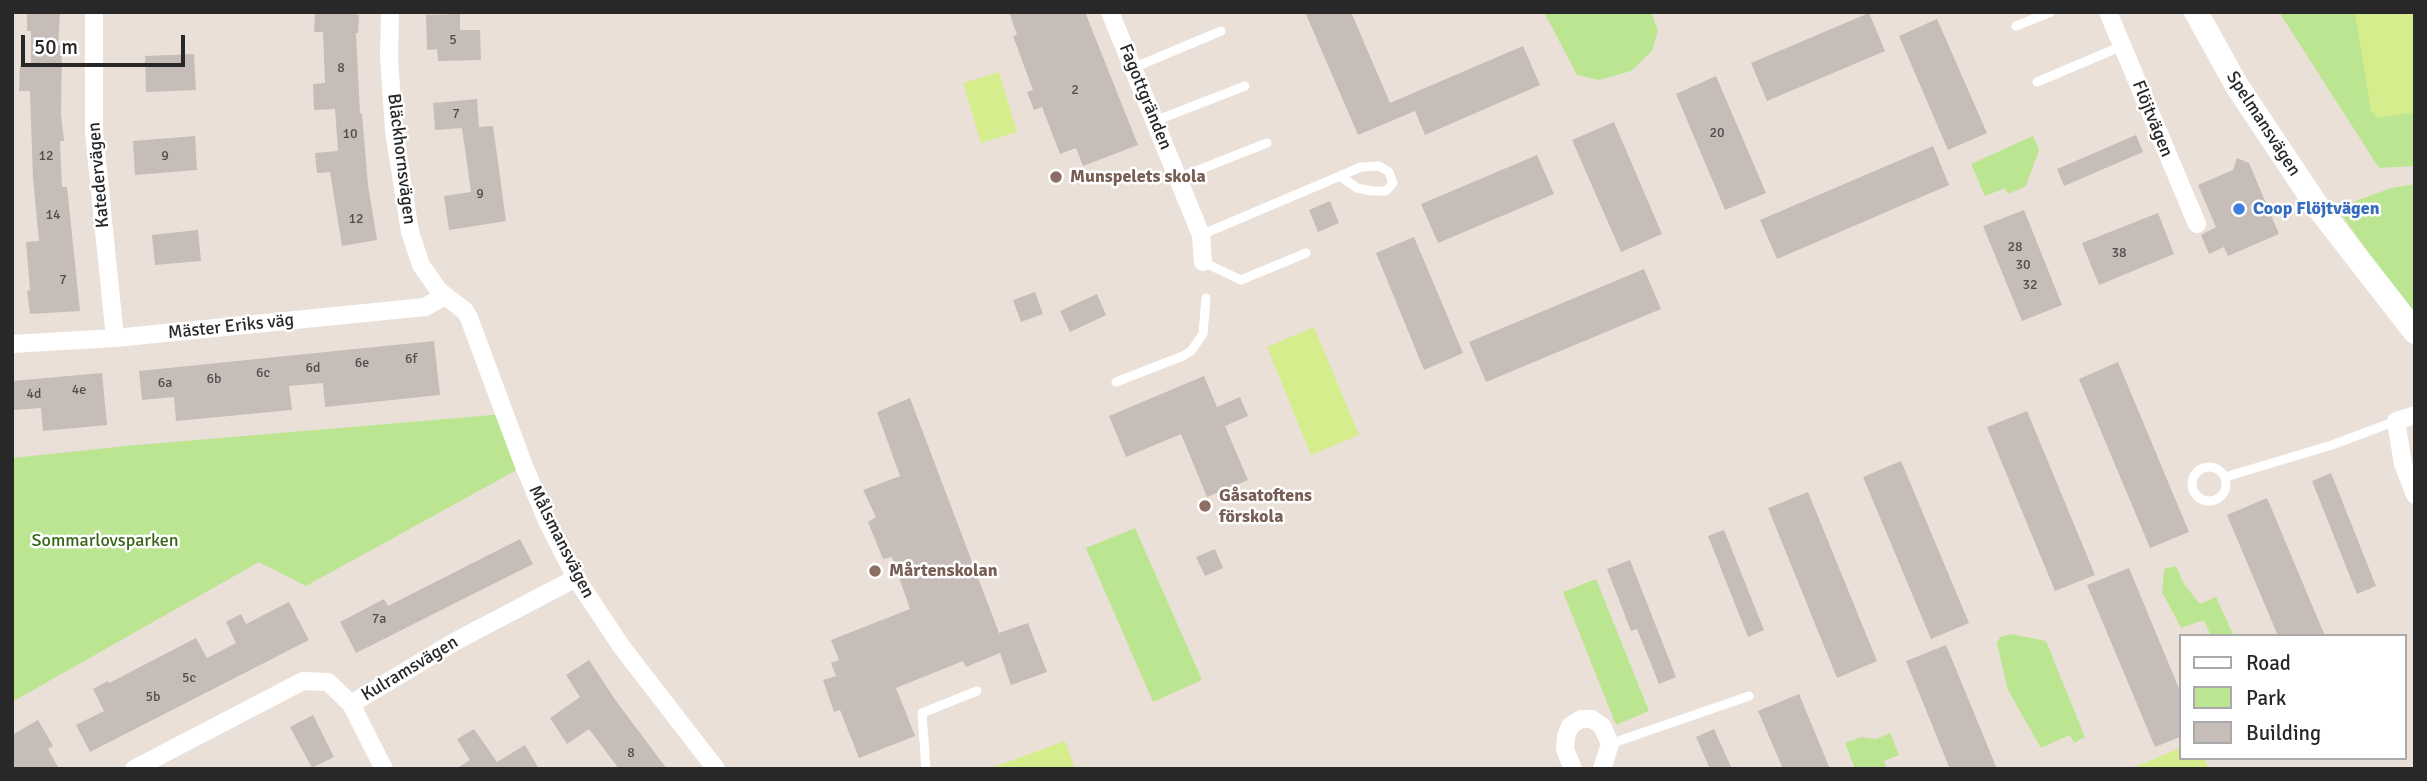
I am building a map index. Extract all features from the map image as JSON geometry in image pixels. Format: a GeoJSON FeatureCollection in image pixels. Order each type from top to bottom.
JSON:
{"type":"FeatureCollection","features":[{"type":"Feature","properties":{"kind":"main road","name":"Spelmansvägen"},"geometry":{"type":"LineString","coordinates":[[2196,12],[2236,86],[2316,206],[2415,332]]}},
{"type":"Feature","properties":{"kind":"street","name":"Katedervägen"},"geometry":{"type":"LineString","coordinates":[[94,12],[94,132],[115,338]]}},
{"type":"Feature","properties":{"kind":"street","name":"Bläckhornsvägen"},"geometry":{"type":"LineString","coordinates":[[390,12],[389,58],[394,131],[410,232],[421,265],[445,296]]}},
{"type":"Feature","properties":{"kind":"street","name":"Fagottgränden"},"geometry":{"type":"LineString","coordinates":[[1113,13],[1201,235],[1203,262]]}},
{"type":"Feature","properties":{"kind":"street","name":"Flöjtvägen"},"geometry":{"type":"LineString","coordinates":[[2109,13],[2197,223]]}},
{"type":"Feature","properties":{"kind":"street","name":"Mäster Eriks väg"},"geometry":{"type":"LineString","coordinates":[[12,344],[115,338],[425,307],[445,296]]}},
{"type":"Feature","properties":{"kind":"street","name":"Målsmansvägen"},"geometry":{"type":"LineString","coordinates":[[445,296],[465,311],[469,318],[524,466],[548,523],[576,578],[621,646],[716,769]]}},
{"type":"Feature","properties":{"kind":"street"},"geometry":{"type":"LineString","coordinates":[[2415,415],[2396,421],[2403,464],[2415,495]]}},
{"type":"Feature","properties":{"kind":"street","name":"Kulramsvägen"},"geometry":{"type":"LineString","coordinates":[[135,769],[303,681],[328,682],[351,704],[456,641],[576,578]]}},
{"type":"Feature","properties":{"kind":"street"},"geometry":{"type":"LineString","coordinates":[[351,704],[384,769]]}},
{"type":"Feature","properties":{"kind":"street"},"geometry":{"type":"LineString","coordinates":[[1573,769],[1566,749],[1566,737],[1570,726],[1580,719],[1592,719],[1602,726],[1611,744],[1602,769]]}},
{"type":"Feature","properties":{"kind":"lane"},"geometry":{"type":"LineString","coordinates":[[2016,26],[2051,12]]}},
{"type":"Feature","properties":{"kind":"lane"},"geometry":{"type":"LineString","coordinates":[[1133,68],[1221,31]]}},
{"type":"Feature","properties":{"kind":"lane"},"geometry":{"type":"LineString","coordinates":[[2037,82],[2122,46]]}},
{"type":"Feature","properties":{"kind":"lane"},"geometry":{"type":"LineString","coordinates":[[1155,121],[1245,86]]}},
{"type":"Feature","properties":{"kind":"lane"},"geometry":{"type":"LineString","coordinates":[[1178,178],[1268,143]]}},
{"type":"Feature","properties":{"kind":"lane"},"geometry":{"type":"LineString","coordinates":[[1201,235],[1361,167],[1380,166],[1389,172],[1393,183],[1386,191],[1372,191],[1357,188],[1340,176]]}},
{"type":"Feature","properties":{"kind":"lane"},"geometry":{"type":"LineString","coordinates":[[1203,262],[1241,280],[1306,253]]}},
{"type":"Feature","properties":{"kind":"lane"},"geometry":{"type":"LineString","coordinates":[[1116,382],[1191,351],[1203,334],[1206,299]]}},
{"type":"Feature","properties":{"kind":"lane"},"geometry":{"type":"LineString","coordinates":[[2225,477],[2332,445],[2396,421]]}},
{"type":"Feature","properties":{"kind":"lane"},"geometry":{"type":"LineString","coordinates":[[2212,467],[2225,477],[2226,489],[2218,499],[2207,502],[2193,492],[2193,476],[2201,468],[2212,467]]}},
{"type":"Feature","properties":{"kind":"lane"},"geometry":{"type":"LineString","coordinates":[[926,769],[922,713],[977,691]]}},
{"type":"Feature","properties":{"kind":"lane"},"geometry":{"type":"LineString","coordinates":[[1611,744],[1749,696]]}},
{"type":"Feature","properties":{"kind":"green space"},"geometry":{"type":"Polygon","coordinates":[[[1544,12],[1651,12],[1658,30],[1652,51],[1631,71],[1599,80],[1577,75],[1544,12]]]}},
{"type":"Feature","properties":{"kind":"green space"},"geometry":{"type":"Polygon","coordinates":[[[2279,12],[2415,12],[2415,166],[2379,168],[2279,12]]]}},
{"type":"Feature","properties":{"kind":"green space"},"geometry":{"type":"Polygon","coordinates":[[[2355,12],[2415,12],[2415,112],[2378,118],[2371,111],[2355,12]]]}},
{"type":"Feature","properties":{"kind":"green space"},"geometry":{"type":"Polygon","coordinates":[[[999,72],[1017,132],[981,143],[963,83],[999,72]]]}},
{"type":"Feature","properties":{"kind":"green space"},"geometry":{"type":"Polygon","coordinates":[[[2033,136],[2039,150],[2026,186],[2008,194],[2005,188],[1985,196],[1971,164],[2033,136]]]}},
{"type":"Feature","properties":{"kind":"green space"},"geometry":{"type":"Polygon","coordinates":[[[2415,184],[2415,320],[2337,208],[2391,188],[2415,184]]]}},
{"type":"Feature","properties":{"kind":"green space"},"geometry":{"type":"Polygon","coordinates":[[[1314,327],[1359,435],[1311,455],[1267,347],[1314,327]]]}},
{"type":"Feature","properties":{"kind":"green space","name":"Sommarlovsparken"},"geometry":{"type":"Polygon","coordinates":[[[504,414],[524,466],[306,586],[259,562],[12,702],[12,458],[504,414]]]}},
{"type":"Feature","properties":{"kind":"green space"},"geometry":{"type":"Polygon","coordinates":[[[1135,528],[1202,680],[1153,702],[1086,548],[1135,528]]]}},
{"type":"Feature","properties":{"kind":"green space"},"geometry":{"type":"Polygon","coordinates":[[[2176,566],[2184,584],[2200,604],[2216,597],[2233,634],[2210,634],[2204,620],[2181,628],[2162,592],[2164,569],[2176,566]]]}},
{"type":"Feature","properties":{"kind":"green space"},"geometry":{"type":"Polygon","coordinates":[[[1596,579],[1649,711],[1616,725],[1563,592],[1596,579]]]}},
{"type":"Feature","properties":{"kind":"green space"},"geometry":{"type":"Polygon","coordinates":[[[2011,634],[2046,641],[2085,737],[2074,743],[2070,735],[2041,748],[2008,690],[1997,644],[2000,637],[2011,634]]]}},
{"type":"Feature","properties":{"kind":"green space"},"geometry":{"type":"Polygon","coordinates":[[[1890,733],[1899,755],[1884,761],[1887,769],[1855,769],[1845,743],[1861,737],[1876,739],[1890,733]]]}},
{"type":"Feature","properties":{"kind":"green space"},"geometry":{"type":"Polygon","coordinates":[[[1065,741],[1075,769],[988,769],[1065,741]]]}},
{"type":"Feature","properties":{"kind":"green space"},"geometry":{"type":"Polygon","coordinates":[[[2178,749],[2178,760],[2205,760],[2209,769],[2130,769],[2178,749]]]}},
{"type":"Feature","properties":{"kind":"building"},"geometry":{"type":"Polygon","coordinates":[[[27,12],[60,12],[58,45],[62,45],[61,114],[64,141],[60,141],[62,187],[67,187],[80,311],[30,314],[26,242],[39,241],[33,179],[30,91],[19,91],[20,65],[31,65],[31,31],[27,31],[27,12]]]}},
{"type":"Feature","properties":{"kind":"building"},"geometry":{"type":"Polygon","coordinates":[[[356,12],[356,15],[359,15],[356,33],[360,114],[362,113],[368,185],[377,240],[342,246],[330,172],[317,173],[315,153],[338,151],[335,109],[314,110],[313,84],[325,83],[323,32],[314,32],[315,14],[356,12]]]}},
{"type":"Feature","properties":{"kind":"building","name":"Munspelets skola"},"geometry":{"type":"Polygon","coordinates":[[[1009,12],[1085,12],[1138,145],[1083,166],[1076,148],[1060,154],[1042,107],[1034,110],[1027,92],[1033,90],[1013,36],[1017,35],[1009,12]]]}},
{"type":"Feature","properties":{"kind":"building"},"geometry":{"type":"Polygon","coordinates":[[[1305,12],[1351,12],[1390,103],[1523,46],[1540,85],[1425,135],[1415,111],[1358,135],[1305,12]]]}},
{"type":"Feature","properties":{"kind":"building"},"geometry":{"type":"Polygon","coordinates":[[[1869,13],[1885,51],[1767,101],[1751,63],[1869,13]]]}},
{"type":"Feature","properties":{"kind":"building"},"geometry":{"type":"Polygon","coordinates":[[[460,14],[460,30],[480,30],[481,60],[438,61],[437,49],[427,50],[426,15],[460,14]]]}},
{"type":"Feature","properties":{"kind":"building"},"geometry":{"type":"Polygon","coordinates":[[[1937,19],[1987,133],[1948,150],[1899,36],[1937,19]]]}},
{"type":"Feature","properties":{"kind":"building"},"geometry":{"type":"Polygon","coordinates":[[[194,54],[196,90],[146,92],[145,56],[194,54]]]}},
{"type":"Feature","properties":{"kind":"building"},"geometry":{"type":"Polygon","coordinates":[[[1716,76],[1766,193],[1725,210],[1676,94],[1716,76]]]}},
{"type":"Feature","properties":{"kind":"building"},"geometry":{"type":"Polygon","coordinates":[[[477,99],[479,127],[493,126],[506,221],[449,230],[444,196],[471,192],[462,128],[435,130],[433,103],[477,99]]]}},
{"type":"Feature","properties":{"kind":"building"},"geometry":{"type":"Polygon","coordinates":[[[1614,122],[1662,234],[1621,252],[1572,140],[1614,122]]]}},
{"type":"Feature","properties":{"kind":"building"},"geometry":{"type":"Polygon","coordinates":[[[2136,135],[2143,152],[2064,186],[2057,169],[2136,135]]]}},
{"type":"Feature","properties":{"kind":"building"},"geometry":{"type":"Polygon","coordinates":[[[195,136],[197,170],[135,175],[133,141],[195,136]]]}},
{"type":"Feature","properties":{"kind":"building"},"geometry":{"type":"Polygon","coordinates":[[[1933,146],[1949,185],[1777,259],[1760,220],[1933,146]]]}},
{"type":"Feature","properties":{"kind":"building"},"geometry":{"type":"Polygon","coordinates":[[[1537,155],[1554,194],[1438,243],[1421,204],[1537,155]]]}},
{"type":"Feature","properties":{"kind":"building","name":"Coop Flöjtvägen"},"geometry":{"type":"Polygon","coordinates":[[[2237,158],[2249,163],[2279,234],[2228,256],[2224,247],[2209,254],[2201,235],[2216,227],[2198,185],[2233,170],[2237,158]]]}},
{"type":"Feature","properties":{"kind":"building"},"geometry":{"type":"Polygon","coordinates":[[[1330,201],[1339,223],[1318,232],[1309,210],[1330,201]]]}},
{"type":"Feature","properties":{"kind":"building"},"geometry":{"type":"Polygon","coordinates":[[[2024,210],[2062,305],[2022,321],[1983,226],[2024,210]]]}},
{"type":"Feature","properties":{"kind":"building"},"geometry":{"type":"Polygon","coordinates":[[[2158,213],[2174,254],[2099,285],[2082,243],[2158,213]]]}},
{"type":"Feature","properties":{"kind":"building"},"geometry":{"type":"Polygon","coordinates":[[[198,230],[201,261],[155,265],[152,235],[198,230]]]}},
{"type":"Feature","properties":{"kind":"building"},"geometry":{"type":"Polygon","coordinates":[[[1414,237],[1463,353],[1424,370],[1376,253],[1414,237]]]}},
{"type":"Feature","properties":{"kind":"building"},"geometry":{"type":"Polygon","coordinates":[[[1644,269],[1661,309],[1486,382],[1469,342],[1644,269]]]}},
{"type":"Feature","properties":{"kind":"building"},"geometry":{"type":"Polygon","coordinates":[[[1035,292],[1043,314],[1021,322],[1013,300],[1035,292]]]}},
{"type":"Feature","properties":{"kind":"building"},"geometry":{"type":"Polygon","coordinates":[[[1097,294],[1106,315],[1070,332],[1060,311],[1097,294]]]}},
{"type":"Feature","properties":{"kind":"building"},"geometry":{"type":"Polygon","coordinates":[[[434,341],[440,395],[325,407],[323,383],[289,386],[292,410],[176,421],[174,397],[142,400],[139,371],[434,341]]]}},
{"type":"Feature","properties":{"kind":"building"},"geometry":{"type":"Polygon","coordinates":[[[2118,362],[2189,532],[2150,548],[2079,379],[2118,362]]]}},
{"type":"Feature","properties":{"kind":"building"},"geometry":{"type":"Polygon","coordinates":[[[102,373],[107,425],[43,431],[41,408],[12,410],[12,381],[102,373]]]}},
{"type":"Feature","properties":{"kind":"building","name":"Gåsatoftens förskola"},"geometry":{"type":"Polygon","coordinates":[[[1204,376],[1217,407],[1240,397],[1248,416],[1225,426],[1248,480],[1207,497],[1181,434],[1126,457],[1109,416],[1204,376]]]}},
{"type":"Feature","properties":{"kind":"building"},"geometry":{"type":"Polygon","coordinates":[[[910,398],[999,633],[1028,623],[1047,672],[1011,685],[1000,653],[966,667],[963,661],[896,688],[915,736],[859,758],[840,710],[834,712],[823,680],[836,676],[831,663],[839,660],[831,640],[910,609],[892,557],[883,559],[868,522],[876,517],[863,490],[900,476],[877,412],[910,398]]]}},
{"type":"Feature","properties":{"kind":"building"},"geometry":{"type":"Polygon","coordinates":[[[2027,411],[2095,575],[2055,591],[1987,427],[2027,411]]]}},
{"type":"Feature","properties":{"kind":"building"},"geometry":{"type":"Polygon","coordinates":[[[1901,461],[1969,623],[1931,639],[1863,477],[1901,461]]]}},
{"type":"Feature","properties":{"kind":"building"},"geometry":{"type":"Polygon","coordinates":[[[2331,473],[2376,586],[2357,594],[2312,481],[2331,473]]]}},
{"type":"Feature","properties":{"kind":"building"},"geometry":{"type":"Polygon","coordinates":[[[1808,492],[1877,661],[1837,678],[1768,508],[1808,492]]]}},
{"type":"Feature","properties":{"kind":"building"},"geometry":{"type":"Polygon","coordinates":[[[2267,498],[2324,634],[2277,634],[2227,515],[2267,498]]]}},
{"type":"Feature","properties":{"kind":"building"},"geometry":{"type":"Polygon","coordinates":[[[1724,530],[1764,630],[1748,637],[1708,536],[1724,530]]]}},
{"type":"Feature","properties":{"kind":"building"},"geometry":{"type":"Polygon","coordinates":[[[520,539],[533,564],[356,653],[340,622],[384,599],[388,606],[520,539]]]}},
{"type":"Feature","properties":{"kind":"building"},"geometry":{"type":"Polygon","coordinates":[[[1215,549],[1223,568],[1205,576],[1196,557],[1215,549]]]}},
{"type":"Feature","properties":{"kind":"building"},"geometry":{"type":"Polygon","coordinates":[[[1630,560],[1676,677],[1659,684],[1637,629],[1631,631],[1607,569],[1630,560]]]}},
{"type":"Feature","properties":{"kind":"building"},"geometry":{"type":"Polygon","coordinates":[[[2129,568],[2178,686],[2178,738],[2155,747],[2087,585],[2129,568]]]}},
{"type":"Feature","properties":{"kind":"building"},"geometry":{"type":"Polygon","coordinates":[[[289,602],[309,640],[90,752],[76,725],[104,711],[93,689],[196,638],[207,658],[236,643],[226,622],[241,614],[246,624],[289,602]]]}},
{"type":"Feature","properties":{"kind":"building"},"geometry":{"type":"Polygon","coordinates":[[[1946,645],[1997,769],[1950,769],[1906,661],[1946,645]]]}},
{"type":"Feature","properties":{"kind":"building"},"geometry":{"type":"Polygon","coordinates":[[[589,660],[667,769],[619,769],[589,729],[567,744],[550,718],[580,697],[566,675],[589,660]]]}},
{"type":"Feature","properties":{"kind":"building"},"geometry":{"type":"Polygon","coordinates":[[[1799,694],[1830,769],[1783,769],[1758,711],[1799,694]]]}},
{"type":"Feature","properties":{"kind":"building"},"geometry":{"type":"Polygon","coordinates":[[[313,715],[334,757],[312,768],[290,727],[313,715]]]}},
{"type":"Feature","properties":{"kind":"building"},"geometry":{"type":"Polygon","coordinates":[[[38,720],[53,746],[48,749],[59,769],[12,769],[12,735],[38,720]]]}},
{"type":"Feature","properties":{"kind":"building"},"geometry":{"type":"Polygon","coordinates":[[[474,729],[497,762],[525,745],[539,769],[456,769],[470,760],[457,739],[474,729]]]}},
{"type":"Feature","properties":{"kind":"building"},"geometry":{"type":"Polygon","coordinates":[[[1714,729],[1732,769],[1710,769],[1696,737],[1714,729]]]}},
{"type":"Feature","properties":{"kind":"place","name":"Munspelets skola"},"geometry":{"type":"Point","coordinates":[1056,177]}},
{"type":"Feature","properties":{"kind":"place","name":"Coop Flöjtvägen"},"geometry":{"type":"Point","coordinates":[2239,209]}},
{"type":"Feature","properties":{"kind":"place","name":"Gåsatoftens förskola"},"geometry":{"type":"Point","coordinates":[1205,506]}},
{"type":"Feature","properties":{"kind":"place","name":"Mårtenskolan"},"geometry":{"type":"Point","coordinates":[875,571]}}]}
